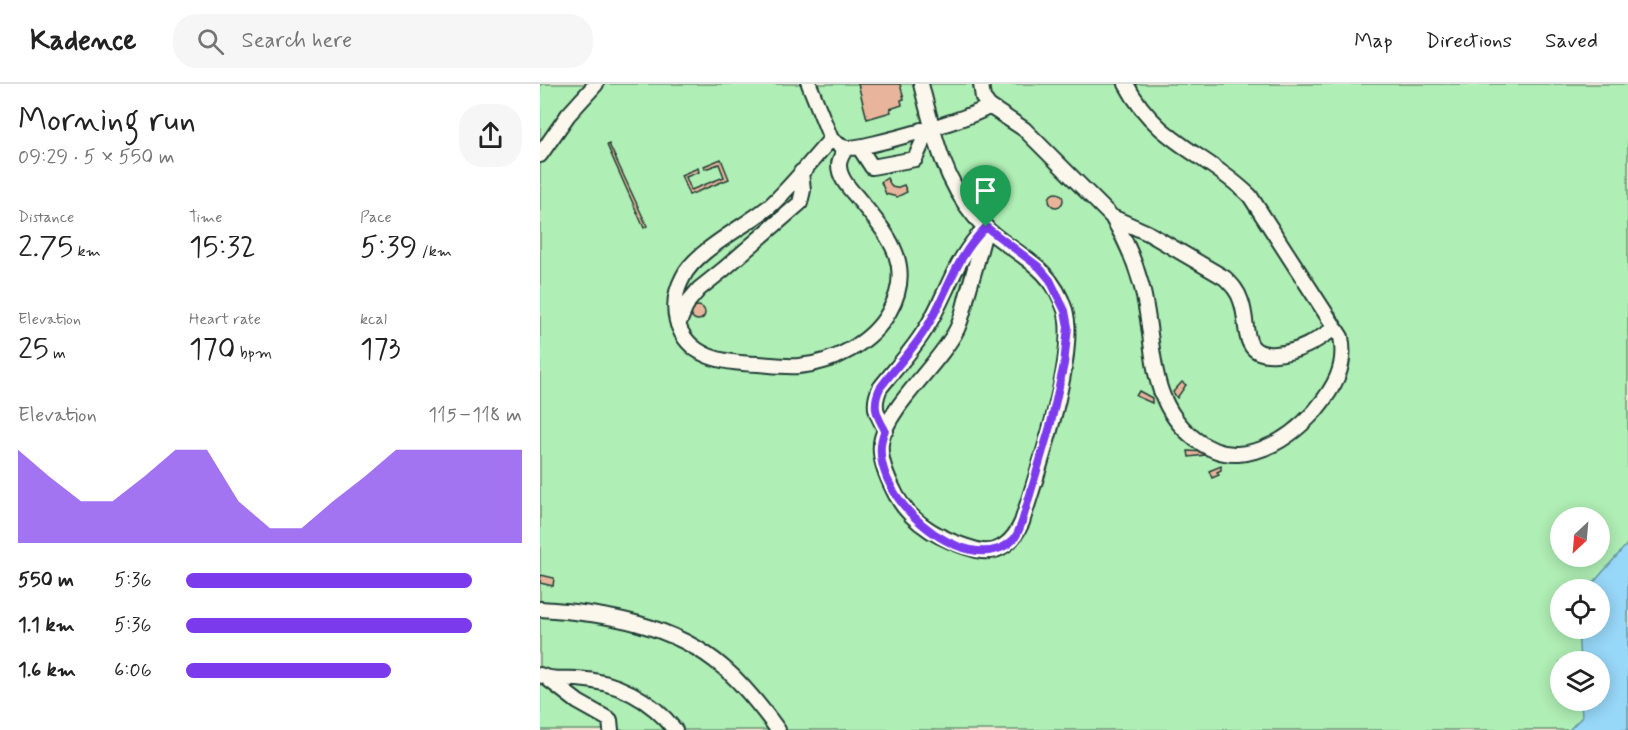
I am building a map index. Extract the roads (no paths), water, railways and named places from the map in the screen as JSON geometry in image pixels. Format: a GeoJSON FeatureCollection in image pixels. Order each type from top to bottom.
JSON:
{"type":"FeatureCollection","features":[{"type":"Feature","properties":{"kind":"lane"},"geometry":{"type":"LineString","coordinates":[[540,155],[568,115],[596,84]]}},
{"type":"Feature","properties":{"kind":"lane"},"geometry":{"type":"LineString","coordinates":[[809,84],[831,139],[838,146],[852,148],[973,115],[989,106]]}},
{"type":"Feature","properties":{"kind":"lane"},"geometry":{"type":"LineString","coordinates":[[921,84],[927,129],[947,174],[968,208],[986,227],[1039,267],[1050,280],[1065,311],[1068,327],[1064,364],[1051,423],[1022,522],[1015,537],[1003,547],[992,551],[981,551],[930,532],[914,519],[902,505],[885,467],[881,439],[896,411],[936,361],[958,327],[986,227]]}},
{"type":"Feature","properties":{"kind":"lane"},"geometry":{"type":"LineString","coordinates":[[981,84],[983,98],[989,106],[1024,129],[1112,217],[1141,283],[1156,380],[1171,415],[1201,444],[1218,451],[1234,454],[1251,453],[1269,448],[1298,428],[1336,382],[1344,351],[1341,337],[1250,196],[1228,176],[1180,146],[1161,131],[1135,100],[1126,84]]}},
{"type":"Feature","properties":{"kind":"lane"},"geometry":{"type":"LineString","coordinates":[[852,148],[872,167],[915,159],[927,129]]}},
{"type":"Feature","properties":{"kind":"lane"},"geometry":{"type":"LineString","coordinates":[[831,139],[770,206],[695,260],[684,274],[675,293],[674,310],[683,338],[695,349],[722,361],[799,366],[834,357],[851,349],[881,325],[896,298],[900,284],[899,263],[886,233],[850,190],[840,173],[839,161],[852,148]]}},
{"type":"Feature","properties":{"kind":"lane"},"geometry":{"type":"LineString","coordinates":[[678,326],[688,302],[699,288],[724,270],[800,202],[803,190],[801,172]]}},
{"type":"Feature","properties":{"kind":"lane"},"geometry":{"type":"LineString","coordinates":[[1112,217],[1148,233],[1225,278],[1235,288],[1242,302],[1250,345],[1256,352],[1267,355],[1296,351],[1311,345],[1335,328]]}},
{"type":"Feature","properties":{"kind":"lane"},"geometry":{"type":"LineString","coordinates":[[885,430],[876,413],[875,399],[880,388],[926,329],[956,265],[969,245],[986,227]]}},
{"type":"Feature","properties":{"kind":"lane"},"geometry":{"type":"LineString","coordinates":[[540,609],[621,618],[649,627],[693,647],[723,667],[754,698],[778,730]]}},
{"type":"Feature","properties":{"kind":"lane"},"geometry":{"type":"LineString","coordinates":[[544,677],[578,702],[610,720],[611,730]]}},
{"type":"Feature","properties":{"kind":"lane"},"geometry":{"type":"LineString","coordinates":[[544,677],[593,681],[622,688],[644,701],[667,720],[675,730]]}},
{"type":"Feature","properties":{"kind":"water"},"geometry":{"type":"Polygon","coordinates":[[[1628,543],[1628,730],[1569,730],[1582,717],[1582,711],[1610,711],[1610,651],[1579,651],[1579,639],[1610,639],[1610,579],[1597,579],[1607,567],[1610,567],[1610,564],[1628,543]]]}}]}
